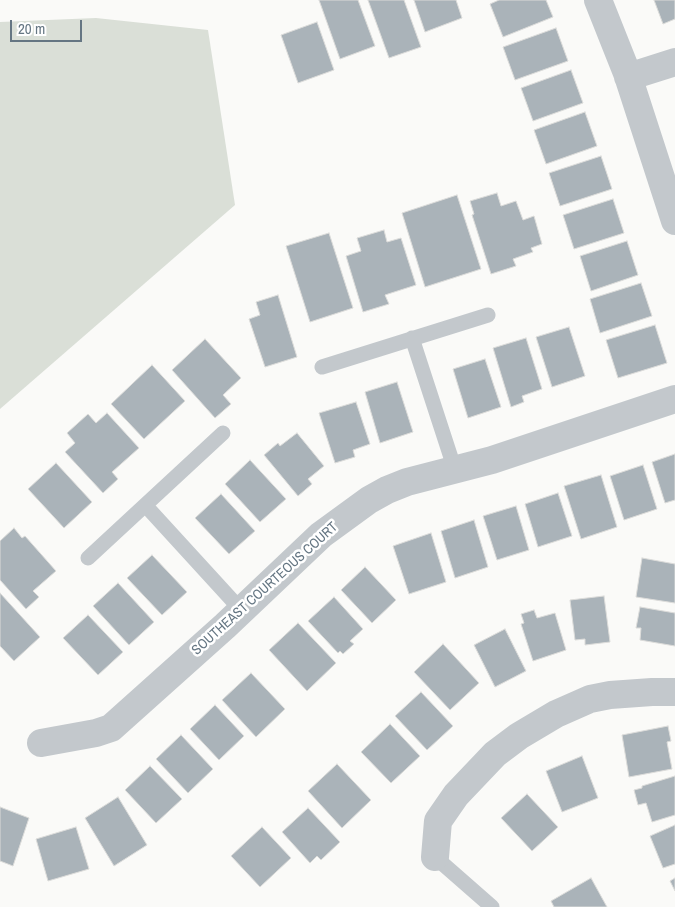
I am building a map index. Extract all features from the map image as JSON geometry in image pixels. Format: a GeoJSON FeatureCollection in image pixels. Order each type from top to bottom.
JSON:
{"type":"FeatureCollection","features":[{"type":"Feature","properties":{"kind":"street"},"geometry":{"type":"LineString","coordinates":[[598,0],[628,77],[675,221]]}},
{"type":"Feature","properties":{"kind":"street"},"geometry":{"type":"LineString","coordinates":[[628,77],[675,62]]}},
{"type":"Feature","properties":{"kind":"street","name":"SOUTHEAST COURTEOUS COURT"},"geometry":{"type":"LineString","coordinates":[[41,743],[96,733],[111,728],[127,716],[242,611],[320,535],[369,500],[387,490],[407,482],[492,460],[675,399]]}},
{"type":"Feature","properties":{"kind":"street"},"geometry":{"type":"LineString","coordinates":[[435,857],[438,821],[456,795],[495,754],[519,736],[556,714],[590,698],[675,692]]}},
{"type":"Feature","properties":{"kind":"lane"},"geometry":{"type":"LineString","coordinates":[[322,367],[488,315]]}},
{"type":"Feature","properties":{"kind":"lane"},"geometry":{"type":"LineString","coordinates":[[412,338],[455,470]]}},
{"type":"Feature","properties":{"kind":"lane"},"geometry":{"type":"LineString","coordinates":[[88,558],[223,433]]}},
{"type":"Feature","properties":{"kind":"lane"},"geometry":{"type":"LineString","coordinates":[[146,506],[242,611]]}},
{"type":"Feature","properties":{"kind":"lane"},"geometry":{"type":"LineString","coordinates":[[435,857],[492,907]]}},
{"type":"Feature","properties":{"kind":"shaded area"},"geometry":{"type":"Polygon","coordinates":[[[96,18],[208,30],[235,205],[0,409],[0,22],[96,18]]]}},
{"type":"Feature","properties":{"kind":"building"},"geometry":{"type":"Polygon","coordinates":[[[319,0],[358,0],[375,46],[340,59],[319,0]]]}},
{"type":"Feature","properties":{"kind":"building"},"geometry":{"type":"Polygon","coordinates":[[[368,0],[404,0],[421,47],[389,58],[368,0]]]}},
{"type":"Feature","properties":{"kind":"building"},"geometry":{"type":"Polygon","coordinates":[[[414,0],[456,0],[462,18],[425,32],[414,0]]]}},
{"type":"Feature","properties":{"kind":"building"},"geometry":{"type":"Polygon","coordinates":[[[499,0],[546,0],[553,17],[503,37],[490,4],[499,0]]]}},
{"type":"Feature","properties":{"kind":"building"},"geometry":{"type":"Polygon","coordinates":[[[654,0],[675,0],[675,19],[663,24],[654,0]]]}},
{"type":"Feature","properties":{"kind":"building"},"geometry":{"type":"Polygon","coordinates":[[[317,22],[334,70],[298,83],[281,35],[317,22]]]}},
{"type":"Feature","properties":{"kind":"building"},"geometry":{"type":"Polygon","coordinates":[[[556,28],[568,61],[515,80],[503,47],[556,28]]]}},
{"type":"Feature","properties":{"kind":"building"},"geometry":{"type":"Polygon","coordinates":[[[571,70],[583,103],[533,121],[521,88],[571,70]]]}},
{"type":"Feature","properties":{"kind":"building"},"geometry":{"type":"Polygon","coordinates":[[[585,112],[597,146],[546,164],[534,130],[585,112]]]}},
{"type":"Feature","properties":{"kind":"building"},"geometry":{"type":"Polygon","coordinates":[[[601,156],[612,189],[560,206],[549,173],[601,156]]]}},
{"type":"Feature","properties":{"kind":"building"},"geometry":{"type":"Polygon","coordinates":[[[497,193],[501,206],[516,201],[523,220],[534,216],[542,244],[531,248],[533,252],[513,259],[516,266],[491,274],[472,215],[474,214],[470,201],[497,193]]]}},
{"type":"Feature","properties":{"kind":"building"},"geometry":{"type":"Polygon","coordinates":[[[457,195],[481,269],[425,287],[402,213],[457,195]]]}},
{"type":"Feature","properties":{"kind":"building"},"geometry":{"type":"Polygon","coordinates":[[[613,199],[624,233],[574,249],[563,215],[613,199]]]}},
{"type":"Feature","properties":{"kind":"building"},"geometry":{"type":"Polygon","coordinates":[[[384,230],[387,242],[401,238],[416,285],[385,295],[389,304],[363,312],[346,256],[361,251],[357,238],[384,230]]]}},
{"type":"Feature","properties":{"kind":"building"},"geometry":{"type":"Polygon","coordinates":[[[329,233],[353,308],[310,322],[286,246],[329,233]]]}},
{"type":"Feature","properties":{"kind":"building"},"geometry":{"type":"Polygon","coordinates":[[[627,241],[638,275],[591,291],[580,256],[627,241]]]}},
{"type":"Feature","properties":{"kind":"building"},"geometry":{"type":"Polygon","coordinates":[[[641,283],[652,316],[600,333],[590,299],[641,283]]]}},
{"type":"Feature","properties":{"kind":"building"},"geometry":{"type":"Polygon","coordinates":[[[278,295],[297,357],[265,367],[249,319],[260,315],[256,302],[278,295]]]}},
{"type":"Feature","properties":{"kind":"building"},"geometry":{"type":"Polygon","coordinates":[[[655,325],[667,363],[618,378],[606,340],[655,325]]]}},
{"type":"Feature","properties":{"kind":"building"},"geometry":{"type":"Polygon","coordinates":[[[569,327],[585,376],[552,387],[536,337],[569,327]]]}},
{"type":"Feature","properties":{"kind":"building"},"geometry":{"type":"Polygon","coordinates":[[[526,338],[542,389],[522,396],[524,402],[511,407],[493,348],[526,338]]]}},
{"type":"Feature","properties":{"kind":"building"},"geometry":{"type":"Polygon","coordinates":[[[205,339],[241,378],[223,395],[231,404],[215,418],[172,370],[205,339]]]}},
{"type":"Feature","properties":{"kind":"building"},"geometry":{"type":"Polygon","coordinates":[[[485,359],[501,407],[468,418],[453,369],[485,359]]]}},
{"type":"Feature","properties":{"kind":"building"},"geometry":{"type":"Polygon","coordinates":[[[152,365],[185,401],[144,439],[111,404],[152,365]]]}},
{"type":"Feature","properties":{"kind":"building"},"geometry":{"type":"Polygon","coordinates":[[[397,382],[413,432],[380,443],[365,392],[397,382]]]}},
{"type":"Feature","properties":{"kind":"building"},"geometry":{"type":"Polygon","coordinates":[[[356,402],[370,444],[353,450],[355,457],[335,463],[319,413],[356,402]]]}},
{"type":"Feature","properties":{"kind":"building"},"geometry":{"type":"Polygon","coordinates":[[[107,413],[139,448],[112,472],[118,479],[103,493],[65,452],[75,443],[67,433],[88,414],[96,423],[107,413]]]}},
{"type":"Feature","properties":{"kind":"building"},"geometry":{"type":"Polygon","coordinates":[[[297,433],[324,466],[308,479],[312,484],[298,496],[264,455],[278,443],[280,446],[297,433]]]}},
{"type":"Feature","properties":{"kind":"building"},"geometry":{"type":"Polygon","coordinates":[[[675,454],[675,500],[665,503],[652,462],[675,454]]]}},
{"type":"Feature","properties":{"kind":"building"},"geometry":{"type":"Polygon","coordinates":[[[250,460],[286,499],[260,522],[225,484],[250,460]]]}},
{"type":"Feature","properties":{"kind":"building"},"geometry":{"type":"Polygon","coordinates":[[[56,463],[92,502],[64,528],[28,489],[56,463]]]}},
{"type":"Feature","properties":{"kind":"building"},"geometry":{"type":"Polygon","coordinates":[[[643,465],[657,509],[624,520],[610,476],[643,465]]]}},
{"type":"Feature","properties":{"kind":"building"},"geometry":{"type":"Polygon","coordinates":[[[601,475],[617,527],[581,539],[564,486],[601,475]]]}},
{"type":"Feature","properties":{"kind":"building"},"geometry":{"type":"Polygon","coordinates":[[[558,493],[572,536],[538,547],[525,504],[558,493]]]}},
{"type":"Feature","properties":{"kind":"building"},"geometry":{"type":"Polygon","coordinates":[[[221,494],[255,531],[229,554],[195,518],[221,494]]]}},
{"type":"Feature","properties":{"kind":"building"},"geometry":{"type":"Polygon","coordinates":[[[516,506],[529,550],[497,560],[483,516],[516,506]]]}},
{"type":"Feature","properties":{"kind":"building"},"geometry":{"type":"Polygon","coordinates":[[[474,520],[488,567],[455,578],[441,531],[474,520]]]}},
{"type":"Feature","properties":{"kind":"building"},"geometry":{"type":"Polygon","coordinates":[[[14,528],[22,538],[25,536],[56,571],[33,591],[39,597],[26,609],[0,580],[0,541],[14,528]]]}},
{"type":"Feature","properties":{"kind":"building"},"geometry":{"type":"Polygon","coordinates":[[[431,533],[446,582],[409,594],[393,546],[431,533]]]}},
{"type":"Feature","properties":{"kind":"building"},"geometry":{"type":"Polygon","coordinates":[[[152,555],[187,592],[162,615],[127,578],[152,555]]]}},
{"type":"Feature","properties":{"kind":"building"},"geometry":{"type":"Polygon","coordinates":[[[642,558],[675,564],[675,603],[636,597],[642,558]]]}},
{"type":"Feature","properties":{"kind":"building"},"geometry":{"type":"Polygon","coordinates":[[[365,567],[396,600],[372,623],[341,590],[365,567]]]}},
{"type":"Feature","properties":{"kind":"building"},"geometry":{"type":"Polygon","coordinates":[[[118,583],[154,622],[129,645],[93,606],[118,583]]]}},
{"type":"Feature","properties":{"kind":"building"},"geometry":{"type":"Polygon","coordinates":[[[0,593],[40,637],[14,661],[0,646],[0,593]]]}},
{"type":"Feature","properties":{"kind":"building"},"geometry":{"type":"Polygon","coordinates":[[[604,596],[610,642],[585,645],[585,639],[575,640],[570,600],[604,596]]]}},
{"type":"Feature","properties":{"kind":"building"},"geometry":{"type":"Polygon","coordinates":[[[334,597],[363,629],[350,641],[354,644],[343,654],[340,651],[338,653],[308,621],[334,597]]]}},
{"type":"Feature","properties":{"kind":"building"},"geometry":{"type":"Polygon","coordinates":[[[640,607],[675,613],[675,646],[640,640],[641,628],[636,628],[640,607]]]}},
{"type":"Feature","properties":{"kind":"building"},"geometry":{"type":"Polygon","coordinates":[[[534,610],[537,618],[555,613],[566,650],[533,661],[521,624],[524,623],[521,614],[534,610]]]}},
{"type":"Feature","properties":{"kind":"building"},"geometry":{"type":"Polygon","coordinates":[[[88,615],[123,652],[98,675],[63,638],[88,615]]]}},
{"type":"Feature","properties":{"kind":"building"},"geometry":{"type":"Polygon","coordinates":[[[298,623],[336,663],[307,691],[269,650],[298,623]]]}},
{"type":"Feature","properties":{"kind":"building"},"geometry":{"type":"Polygon","coordinates":[[[505,629],[526,671],[495,687],[474,645],[505,629]]]}},
{"type":"Feature","properties":{"kind":"building"},"geometry":{"type":"Polygon","coordinates":[[[443,644],[479,683],[450,710],[414,672],[443,644]]]}},
{"type":"Feature","properties":{"kind":"building"},"geometry":{"type":"Polygon","coordinates":[[[251,673],[285,709],[256,737],[222,700],[251,673]]]}},
{"type":"Feature","properties":{"kind":"building"},"geometry":{"type":"Polygon","coordinates":[[[421,692],[453,726],[427,750],[395,716],[421,692]]]}},
{"type":"Feature","properties":{"kind":"building"},"geometry":{"type":"Polygon","coordinates":[[[215,705],[244,736],[219,760],[190,729],[215,705]]]}},
{"type":"Feature","properties":{"kind":"building"},"geometry":{"type":"Polygon","coordinates":[[[390,724],[420,756],[391,783],[361,752],[390,724]]]}},
{"type":"Feature","properties":{"kind":"building"},"geometry":{"type":"Polygon","coordinates":[[[668,726],[671,741],[667,742],[672,769],[629,777],[622,735],[668,726]]]}},
{"type":"Feature","properties":{"kind":"building"},"geometry":{"type":"Polygon","coordinates":[[[181,735],[213,769],[188,793],[156,759],[181,735]]]}},
{"type":"Feature","properties":{"kind":"building"},"geometry":{"type":"Polygon","coordinates":[[[582,756],[598,798],[562,812],[546,771],[582,756]]]}},
{"type":"Feature","properties":{"kind":"building"},"geometry":{"type":"Polygon","coordinates":[[[337,764],[371,800],[342,828],[308,791],[337,764]]]}},
{"type":"Feature","properties":{"kind":"building"},"geometry":{"type":"Polygon","coordinates":[[[150,766],[182,799],[156,823],[125,790],[150,766]]]}},
{"type":"Feature","properties":{"kind":"building"},"geometry":{"type":"Polygon","coordinates":[[[675,776],[675,815],[652,822],[646,803],[638,805],[634,790],[675,776]]]}},
{"type":"Feature","properties":{"kind":"building"},"geometry":{"type":"Polygon","coordinates":[[[527,794],[558,827],[532,851],[501,818],[527,794]]]}},
{"type":"Feature","properties":{"kind":"building"},"geometry":{"type":"Polygon","coordinates":[[[118,797],[147,845],[114,866],[85,818],[118,797]]]}},
{"type":"Feature","properties":{"kind":"building"},"geometry":{"type":"Polygon","coordinates":[[[0,807],[29,818],[13,866],[0,861],[0,807]]]}},
{"type":"Feature","properties":{"kind":"building"},"geometry":{"type":"Polygon","coordinates":[[[308,808],[340,842],[321,860],[317,856],[310,863],[282,832],[308,808]]]}},
{"type":"Feature","properties":{"kind":"building"},"geometry":{"type":"Polygon","coordinates":[[[675,825],[675,864],[663,868],[650,836],[675,825]]]}},
{"type":"Feature","properties":{"kind":"building"},"geometry":{"type":"Polygon","coordinates":[[[76,827],[89,869],[48,881],[36,839],[76,827]]]}},
{"type":"Feature","properties":{"kind":"building"},"geometry":{"type":"Polygon","coordinates":[[[262,827],[291,858],[260,887],[231,856],[262,827]]]}},
{"type":"Feature","properties":{"kind":"building"},"geometry":{"type":"Polygon","coordinates":[[[591,878],[607,907],[554,907],[551,901],[591,878]]]}},
{"type":"Feature","properties":{"kind":"building"},"geometry":{"type":"Polygon","coordinates":[[[675,878],[675,891],[670,881],[675,878]]]}}]}
